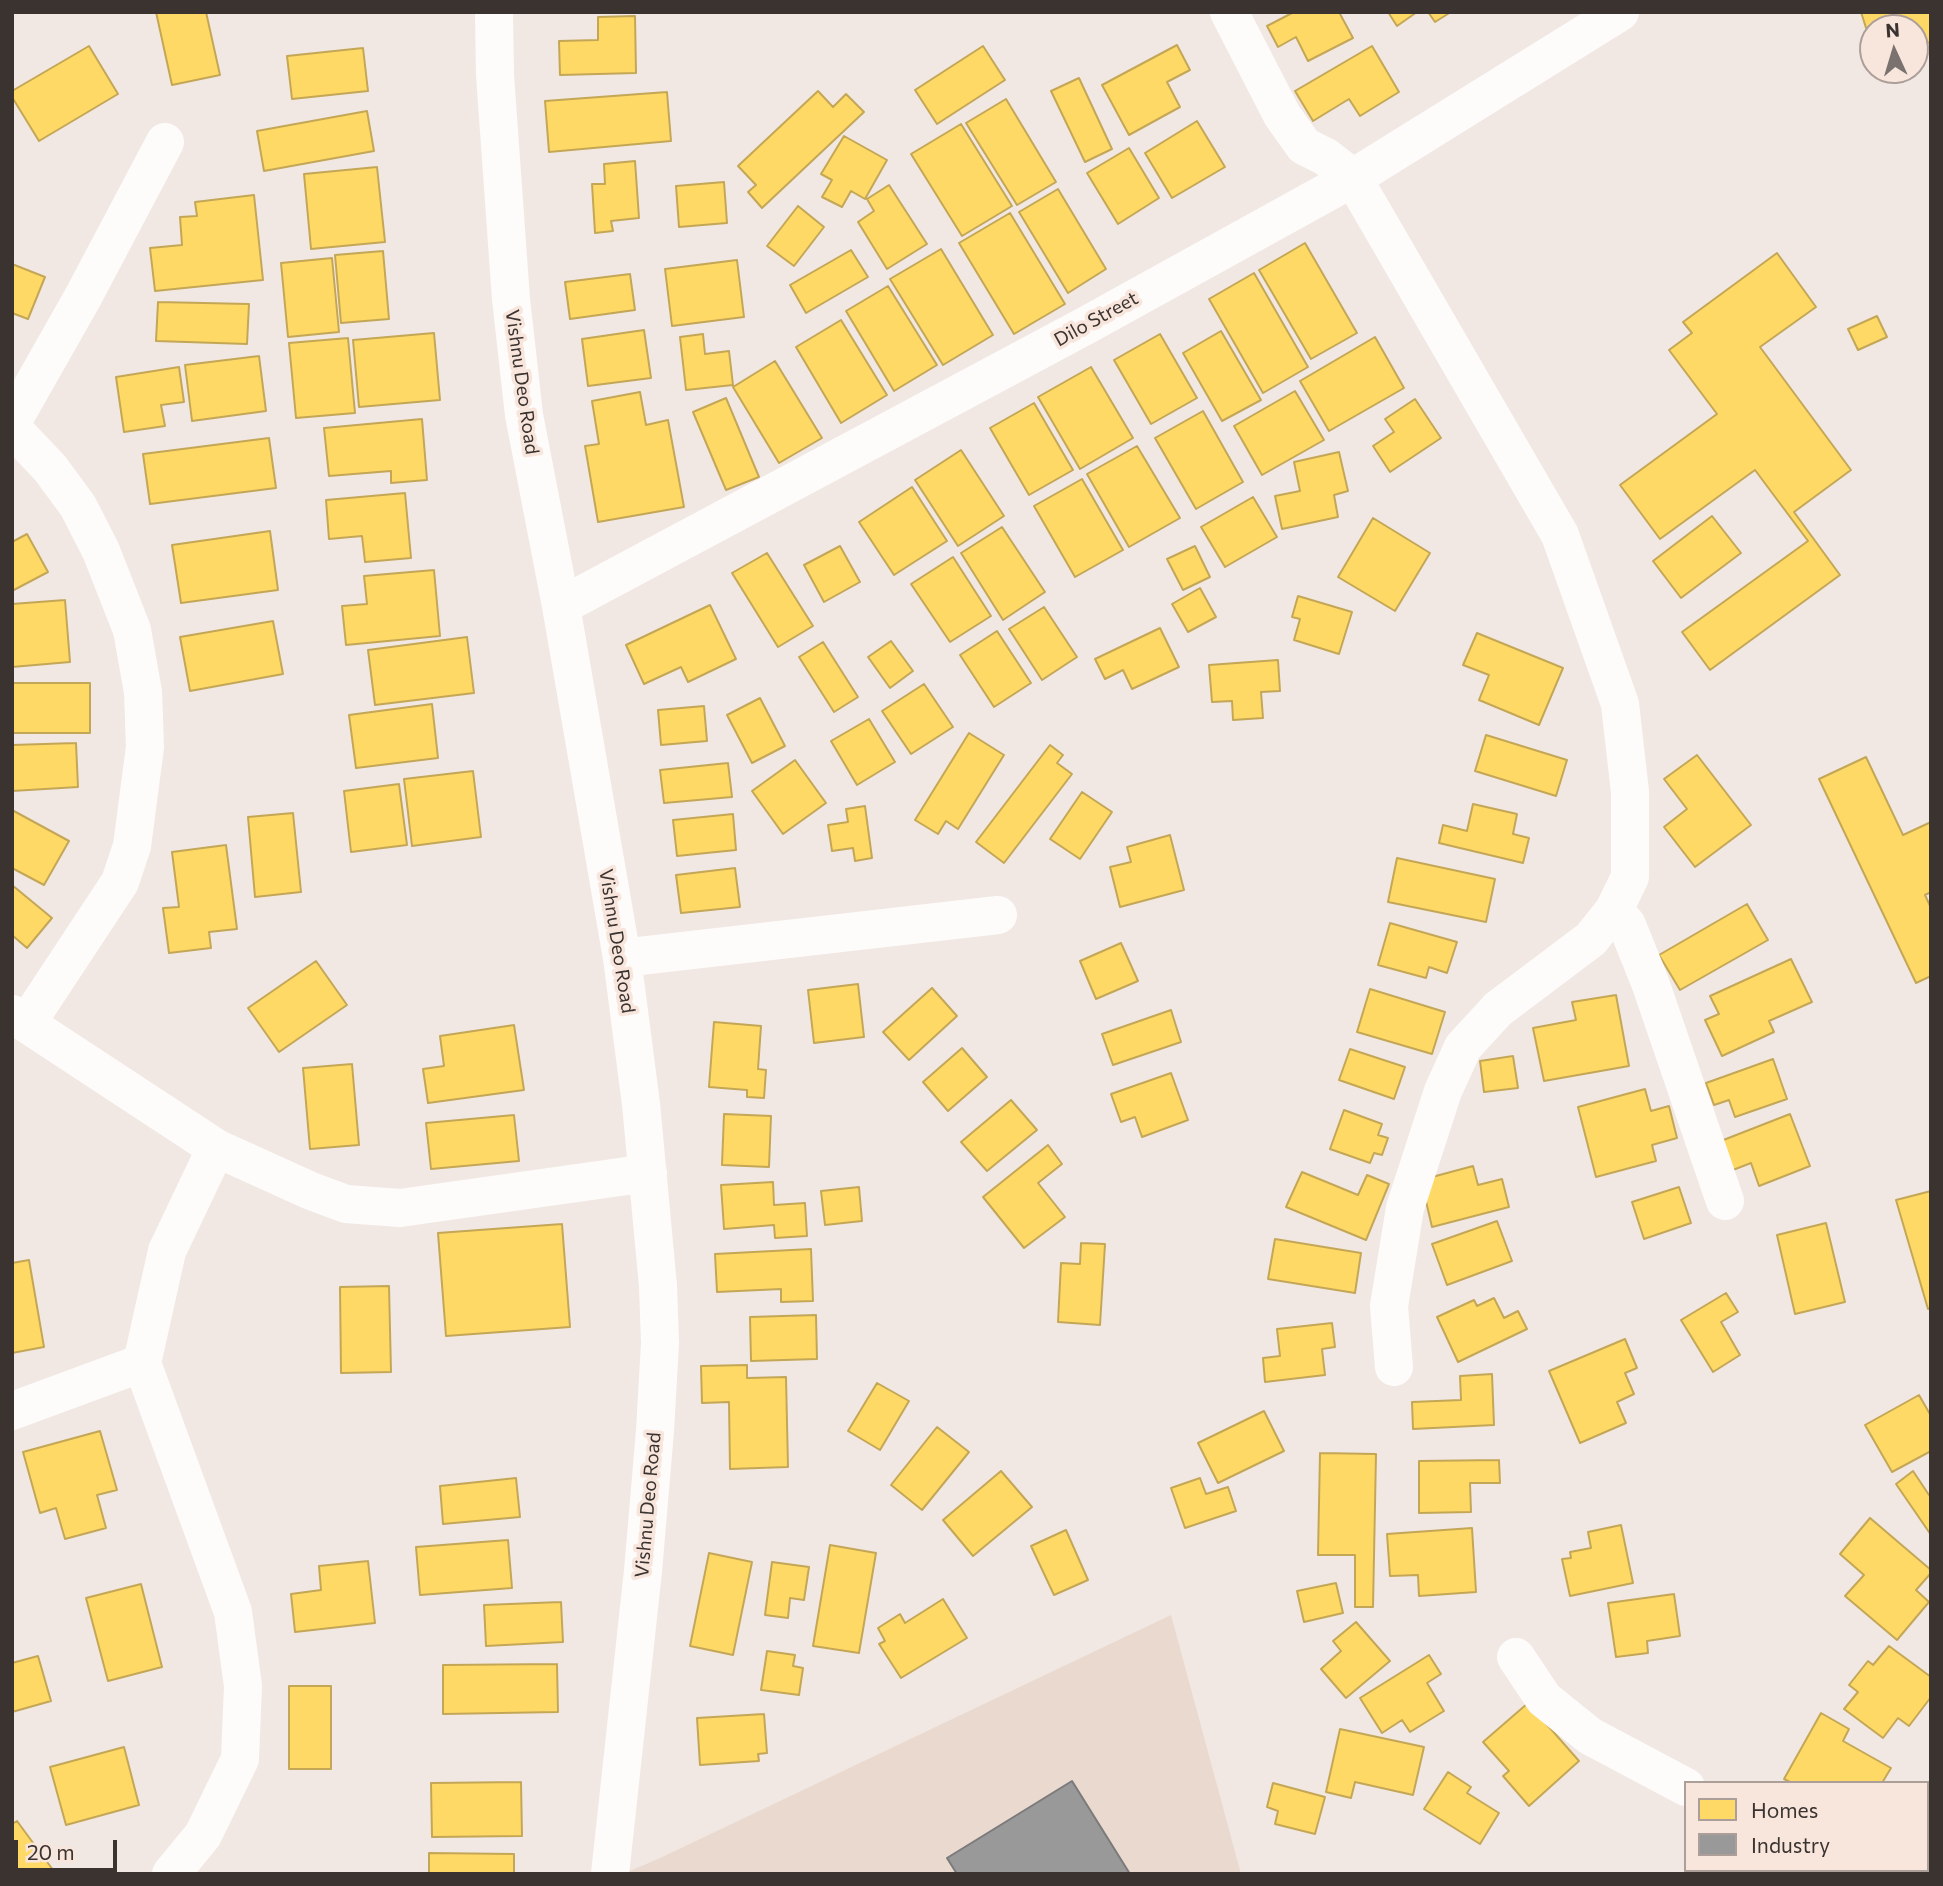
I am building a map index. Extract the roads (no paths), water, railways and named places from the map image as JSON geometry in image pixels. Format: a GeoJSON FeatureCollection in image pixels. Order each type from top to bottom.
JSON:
{"type":"FeatureCollection","features":[{"type":"Feature","properties":{"kind":"street","name":"Vishnu Deo Road"},"geometry":{"type":"LineString","coordinates":[[494,12],[495,75],[511,299],[524,415],[561,606],[622,958],[648,1173],[658,1286],[660,1343],[643,1571],[610,1874]]}},
{"type":"Feature","properties":{"kind":"street"},"geometry":{"type":"LineString","coordinates":[[1229,12],[1282,116],[1304,146],[1326,157],[1353,178],[1560,535],[1620,704],[1630,792],[1630,877],[1614,910],[1591,939],[1498,1009],[1464,1046],[1443,1091],[1405,1208],[1389,1306],[1394,1367]]}},
{"type":"Feature","properties":{"kind":"street","name":"Dilo Street"},"geometry":{"type":"LineString","coordinates":[[561,606],[1085,326],[1353,178],[1620,12]]}},
{"type":"Feature","properties":{"kind":"street"},"geometry":{"type":"LineString","coordinates":[[12,422],[83,297],[165,142]]}},
{"type":"Feature","properties":{"kind":"street"},"geometry":{"type":"LineString","coordinates":[[12,429],[50,468],[78,506],[101,551],[132,630],[143,692],[145,747],[132,846],[120,882],[20,1018],[216,1148],[346,1204],[400,1208],[648,1173]]}},
{"type":"Feature","properties":{"kind":"street"},"geometry":{"type":"LineString","coordinates":[[1614,910],[1627,925],[1651,985],[1725,1201]]}},
{"type":"Feature","properties":{"kind":"street"},"geometry":{"type":"LineString","coordinates":[[622,958],[998,915]]}},
{"type":"Feature","properties":{"kind":"street"},"geometry":{"type":"LineString","coordinates":[[171,1874],[203,1835],[240,1759],[243,1686],[233,1612],[142,1363],[167,1251],[216,1148]]}},
{"type":"Feature","properties":{"kind":"street"},"geometry":{"type":"LineString","coordinates":[[12,1411],[142,1363]]}},
{"type":"Feature","properties":{"kind":"street"},"geometry":{"type":"LineString","coordinates":[[1516,1657],[1544,1699],[1590,1736],[1684,1786]]}}]}
